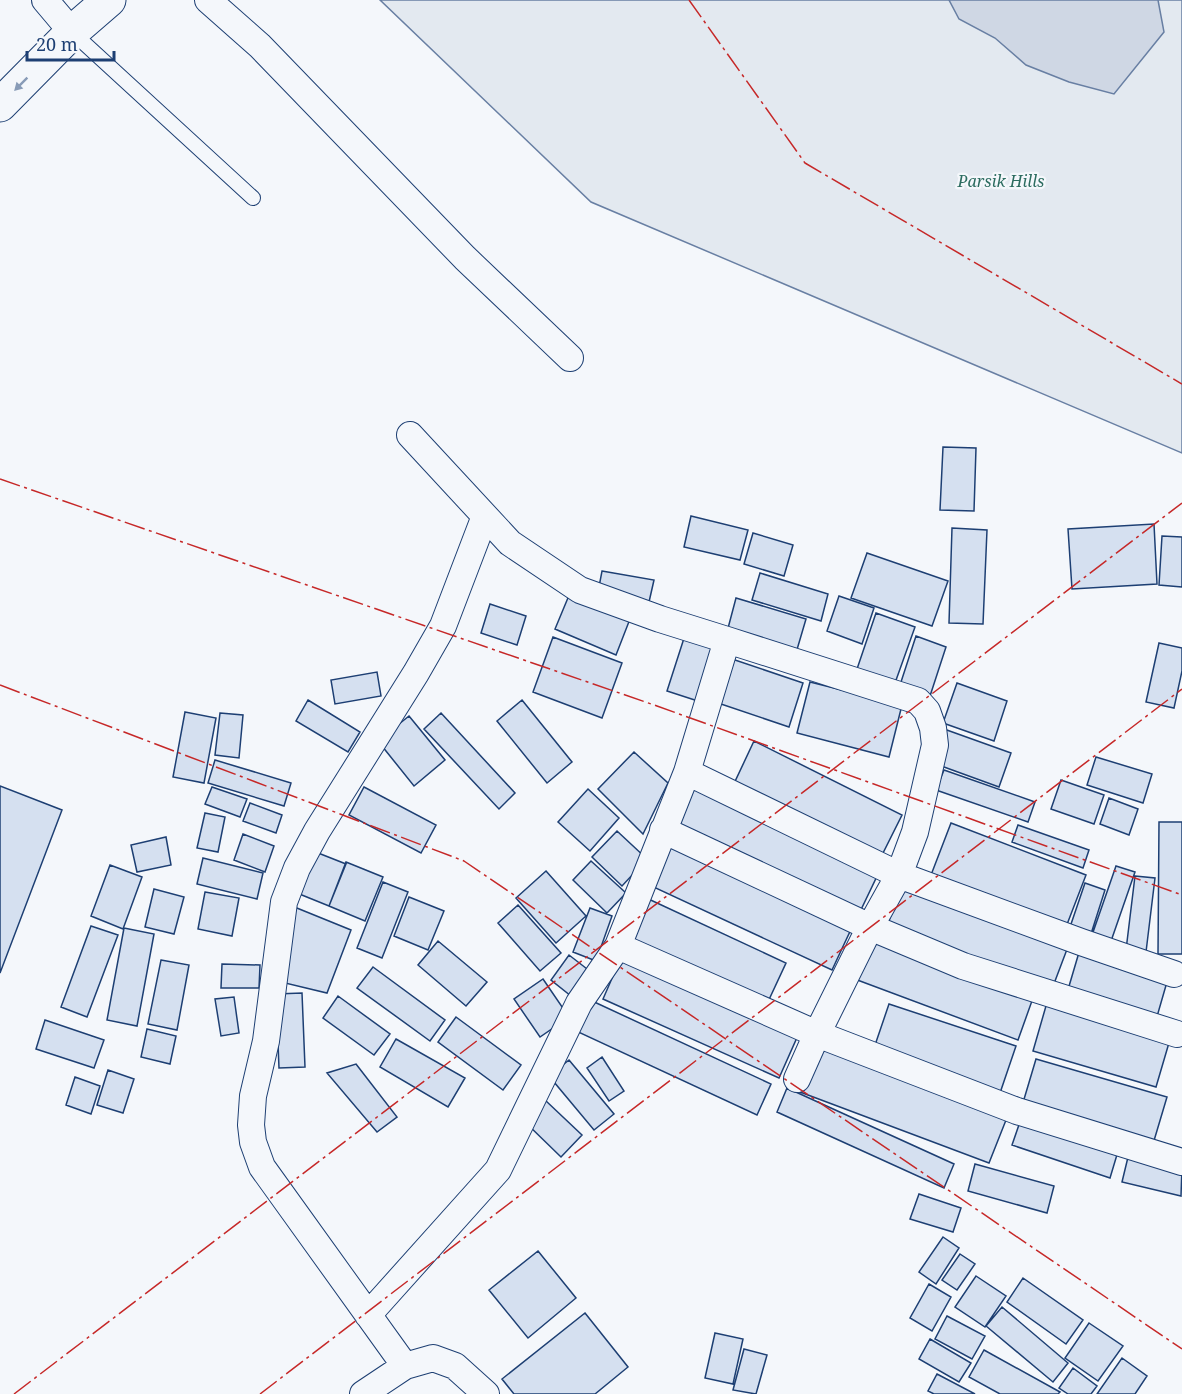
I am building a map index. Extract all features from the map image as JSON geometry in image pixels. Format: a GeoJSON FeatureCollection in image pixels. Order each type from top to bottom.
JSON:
{"type":"FeatureCollection","features":[{"type":"Feature","properties":{"kind":"main road"},"geometry":{"type":"LineString","coordinates":[[0,73],[62,12],[109,0]]}},
{"type":"Feature","properties":{"kind":"main road"},"geometry":{"type":"LineString","coordinates":[[0,105],[62,12]]}},
{"type":"Feature","properties":{"kind":"street"},"geometry":{"type":"LineString","coordinates":[[208,0],[260,46],[465,258],[570,358]]}},
{"type":"Feature","properties":{"kind":"street"},"geometry":{"type":"LineString","coordinates":[[410,435],[510,543],[580,590],[660,619],[918,701],[927,711],[933,728],[935,745],[915,832],[899,875],[870,927],[797,1079]]}},
{"type":"Feature","properties":{"kind":"street"},"geometry":{"type":"LineString","coordinates":[[405,1366],[262,1167],[252,1133],[253,1096],[266,1041],[284,902],[297,868],[329,811],[443,626],[485,516]]}},
{"type":"Feature","properties":{"kind":"street"},"geometry":{"type":"LineString","coordinates":[[368,1315],[498,1170],[579,1003],[618,946],[687,772],[728,640]]}},
{"type":"Feature","properties":{"kind":"street"},"geometry":{"type":"LineString","coordinates":[[687,772],[899,875],[1174,974]]}},
{"type":"Feature","properties":{"kind":"street"},"geometry":{"type":"LineString","coordinates":[[663,830],[870,927],[963,966],[1177,1034]]}},
{"type":"Feature","properties":{"kind":"street"},"geometry":{"type":"LineString","coordinates":[[618,946],[817,1034],[1017,1112],[1182,1162]]}},
{"type":"Feature","properties":{"kind":"street"},"geometry":{"type":"LineString","coordinates":[[363,1394],[405,1366],[433,1358],[455,1366],[486,1394]]}},
{"type":"Feature","properties":{"kind":"lane"},"geometry":{"type":"LineString","coordinates":[[62,12],[253,198]]}},
{"type":"Feature","properties":{"kind":"green space","name":"Parsik Hills"},"geometry":{"type":"Polygon","coordinates":[[[380,0],[1182,0],[1182,453],[591,202],[380,0]]]}},
{"type":"Feature","properties":{"kind":"shaded area"},"geometry":{"type":"Polygon","coordinates":[[[949,0],[1158,0],[1164,32],[1114,94],[1069,82],[1026,65],[995,38],[959,19],[949,0]]]}},
{"type":"Feature","properties":{"kind":"building"},"geometry":{"type":"Polygon","coordinates":[[[943,447],[976,448],[974,511],[940,510],[943,447]]]}},
{"type":"Feature","properties":{"kind":"building"},"geometry":{"type":"Polygon","coordinates":[[[691,516],[748,530],[740,560],[684,547],[691,516]]]}},
{"type":"Feature","properties":{"kind":"building"},"geometry":{"type":"Polygon","coordinates":[[[1154,524],[1157,584],[1072,589],[1068,529],[1154,524]]]}},
{"type":"Feature","properties":{"kind":"building"},"geometry":{"type":"Polygon","coordinates":[[[952,528],[987,530],[983,624],[949,623],[952,528]]]}},
{"type":"Feature","properties":{"kind":"building"},"geometry":{"type":"Polygon","coordinates":[[[753,533],[793,545],[784,576],[744,564],[753,533]]]}},
{"type":"Feature","properties":{"kind":"building"},"geometry":{"type":"Polygon","coordinates":[[[1162,536],[1182,537],[1182,587],[1159,585],[1162,536]]]}},
{"type":"Feature","properties":{"kind":"building"},"geometry":{"type":"Polygon","coordinates":[[[867,553],[948,581],[932,626],[851,598],[867,553]]]}},
{"type":"Feature","properties":{"kind":"building"},"geometry":{"type":"Polygon","coordinates":[[[602,571],[654,580],[649,602],[598,592],[602,571]]]}},
{"type":"Feature","properties":{"kind":"building"},"geometry":{"type":"Polygon","coordinates":[[[760,573],[828,594],[821,621],[752,600],[760,573]]]}},
{"type":"Feature","properties":{"kind":"building"},"geometry":{"type":"Polygon","coordinates":[[[570,593],[630,619],[616,655],[555,629],[570,593]]]}},
{"type":"Feature","properties":{"kind":"building"},"geometry":{"type":"Polygon","coordinates":[[[839,596],[874,608],[862,644],[827,631],[839,596]]]}},
{"type":"Feature","properties":{"kind":"building"},"geometry":{"type":"Polygon","coordinates":[[[736,598],[806,619],[796,653],[727,632],[736,598]]]}},
{"type":"Feature","properties":{"kind":"building"},"geometry":{"type":"Polygon","coordinates":[[[490,604],[526,616],[517,645],[481,633],[490,604]]]}},
{"type":"Feature","properties":{"kind":"building"},"geometry":{"type":"Polygon","coordinates":[[[876,613],[915,627],[895,683],[857,669],[876,613]]]}},
{"type":"Feature","properties":{"kind":"building"},"geometry":{"type":"Polygon","coordinates":[[[686,632],[722,644],[704,703],[667,691],[686,632]]]}},
{"type":"Feature","properties":{"kind":"building"},"geometry":{"type":"Polygon","coordinates":[[[916,636],[946,647],[930,696],[900,685],[916,636]]]}},
{"type":"Feature","properties":{"kind":"building"},"geometry":{"type":"Polygon","coordinates":[[[553,637],[622,663],[602,718],[533,692],[553,637]]]}},
{"type":"Feature","properties":{"kind":"building"},"geometry":{"type":"Polygon","coordinates":[[[1159,643],[1182,648],[1182,671],[1174,708],[1146,702],[1159,643]]]}},
{"type":"Feature","properties":{"kind":"building"},"geometry":{"type":"Polygon","coordinates":[[[732,659],[803,683],[789,727],[718,703],[732,659]]]}},
{"type":"Feature","properties":{"kind":"building"},"geometry":{"type":"Polygon","coordinates":[[[377,672],[381,696],[335,704],[331,680],[377,672]]]}},
{"type":"Feature","properties":{"kind":"building"},"geometry":{"type":"Polygon","coordinates":[[[810,682],[902,705],[889,757],[797,733],[810,682]]]}},
{"type":"Feature","properties":{"kind":"building"},"geometry":{"type":"Polygon","coordinates":[[[957,683],[1007,701],[994,741],[943,723],[957,683]]]}},
{"type":"Feature","properties":{"kind":"building"},"geometry":{"type":"Polygon","coordinates":[[[308,700],[360,732],[348,752],[296,721],[308,700]]]}},
{"type":"Feature","properties":{"kind":"building"},"geometry":{"type":"Polygon","coordinates":[[[522,700],[572,762],[547,783],[497,721],[522,700]]]}},
{"type":"Feature","properties":{"kind":"building"},"geometry":{"type":"Polygon","coordinates":[[[185,712],[216,718],[204,783],[173,777],[185,712]]]}},
{"type":"Feature","properties":{"kind":"building"},"geometry":{"type":"Polygon","coordinates":[[[220,713],[243,715],[239,758],[215,755],[220,713]]]}},
{"type":"Feature","properties":{"kind":"building"},"geometry":{"type":"Polygon","coordinates":[[[441,713],[515,793],[499,809],[424,729],[441,713]]]}},
{"type":"Feature","properties":{"kind":"building"},"geometry":{"type":"Polygon","coordinates":[[[409,716],[445,760],[414,786],[378,741],[409,716]]]}},
{"type":"Feature","properties":{"kind":"building"},"geometry":{"type":"Polygon","coordinates":[[[944,729],[1011,753],[999,787],[933,763],[944,729]]]}},
{"type":"Feature","properties":{"kind":"building"},"geometry":{"type":"Polygon","coordinates":[[[754,741],[902,815],[878,863],[731,790],[754,741]]]}},
{"type":"Feature","properties":{"kind":"building"},"geometry":{"type":"Polygon","coordinates":[[[634,752],[668,783],[643,834],[598,789],[634,752]]]}},
{"type":"Feature","properties":{"kind":"building"},"geometry":{"type":"Polygon","coordinates":[[[1096,757],[1152,774],[1143,803],[1087,785],[1096,757]]]}},
{"type":"Feature","properties":{"kind":"building"},"geometry":{"type":"Polygon","coordinates":[[[215,760],[291,783],[284,806],[208,783],[215,760]]]}},
{"type":"Feature","properties":{"kind":"building"},"geometry":{"type":"Polygon","coordinates":[[[944,770],[1035,802],[1028,822],[936,790],[944,770]]]}},
{"type":"Feature","properties":{"kind":"building"},"geometry":{"type":"Polygon","coordinates":[[[693,780],[879,872],[857,918],[671,826],[693,780]]]}},
{"type":"Feature","properties":{"kind":"building"},"geometry":{"type":"Polygon","coordinates":[[[1061,780],[1104,795],[1094,824],[1051,809],[1061,780]]]}},
{"type":"Feature","properties":{"kind":"building"},"geometry":{"type":"Polygon","coordinates":[[[0,786],[62,810],[0,973],[0,786]]]}},
{"type":"Feature","properties":{"kind":"building"},"geometry":{"type":"Polygon","coordinates":[[[212,787],[247,799],[240,817],[205,804],[212,787]]]}},
{"type":"Feature","properties":{"kind":"building"},"geometry":{"type":"Polygon","coordinates":[[[364,787],[436,825],[421,853],[349,815],[364,787]]]}},
{"type":"Feature","properties":{"kind":"building"},"geometry":{"type":"Polygon","coordinates":[[[588,789],[619,818],[590,851],[558,822],[588,789]]]}},
{"type":"Feature","properties":{"kind":"building"},"geometry":{"type":"Polygon","coordinates":[[[1109,798],[1138,809],[1129,835],[1100,824],[1109,798]]]}},
{"type":"Feature","properties":{"kind":"building"},"geometry":{"type":"Polygon","coordinates":[[[250,803],[282,815],[276,833],[243,821],[250,803]]]}},
{"type":"Feature","properties":{"kind":"building"},"geometry":{"type":"Polygon","coordinates":[[[205,813],[225,817],[218,852],[197,848],[205,813]]]}},
{"type":"Feature","properties":{"kind":"building"},"geometry":{"type":"Polygon","coordinates":[[[1159,822],[1182,822],[1182,954],[1158,954],[1159,822]]]}},
{"type":"Feature","properties":{"kind":"building"},"geometry":{"type":"Polygon","coordinates":[[[951,823],[1086,875],[1066,927],[931,875],[951,823]]]}},
{"type":"Feature","properties":{"kind":"building"},"geometry":{"type":"Polygon","coordinates":[[[1018,825],[1089,850],[1083,868],[1012,842],[1018,825]]]}},
{"type":"Feature","properties":{"kind":"building"},"geometry":{"type":"Polygon","coordinates":[[[617,831],[647,859],[622,886],[592,857],[617,831]]]}},
{"type":"Feature","properties":{"kind":"building"},"geometry":{"type":"Polygon","coordinates":[[[243,834],[274,846],[265,872],[234,860],[243,834]]]}},
{"type":"Feature","properties":{"kind":"building"},"geometry":{"type":"Polygon","coordinates":[[[166,837],[171,865],[137,872],[131,845],[166,837]]]}},
{"type":"Feature","properties":{"kind":"building"},"geometry":{"type":"Polygon","coordinates":[[[668,839],[853,925],[832,970],[647,884],[668,839]]]}},
{"type":"Feature","properties":{"kind":"building"},"geometry":{"type":"Polygon","coordinates":[[[308,849],[346,864],[329,906],[292,891],[308,849]]]}},
{"type":"Feature","properties":{"kind":"building"},"geometry":{"type":"Polygon","coordinates":[[[203,858],[263,873],[257,899],[197,884],[203,858]]]}},
{"type":"Feature","properties":{"kind":"building"},"geometry":{"type":"Polygon","coordinates":[[[591,861],[626,893],[607,913],[573,880],[591,861]]]}},
{"type":"Feature","properties":{"kind":"building"},"geometry":{"type":"Polygon","coordinates":[[[346,862],[383,877],[365,921],[329,906],[346,862]]]}},
{"type":"Feature","properties":{"kind":"building"},"geometry":{"type":"Polygon","coordinates":[[[110,865],[142,877],[123,929],[91,916],[110,865]]]}},
{"type":"Feature","properties":{"kind":"building"},"geometry":{"type":"Polygon","coordinates":[[[1116,866],[1135,872],[1110,944],[1091,938],[1116,866]]]}},
{"type":"Feature","properties":{"kind":"building"},"geometry":{"type":"Polygon","coordinates":[[[546,871],[586,916],[556,943],[516,898],[546,871]]]}},
{"type":"Feature","properties":{"kind":"building"},"geometry":{"type":"Polygon","coordinates":[[[1135,876],[1155,878],[1146,952],[1126,950],[1135,876]]]}},
{"type":"Feature","properties":{"kind":"building"},"geometry":{"type":"Polygon","coordinates":[[[904,881],[1069,944],[1052,989],[887,926],[904,881]]]}},
{"type":"Feature","properties":{"kind":"building"},"geometry":{"type":"Polygon","coordinates":[[[383,882],[408,892],[382,958],[357,948],[383,882]]]}},
{"type":"Feature","properties":{"kind":"building"},"geometry":{"type":"Polygon","coordinates":[[[1085,883],[1105,890],[1090,937],[1069,930],[1085,883]]]}},
{"type":"Feature","properties":{"kind":"building"},"geometry":{"type":"Polygon","coordinates":[[[154,889],[184,897],[174,934],[145,927],[154,889]]]}},
{"type":"Feature","properties":{"kind":"building"},"geometry":{"type":"Polygon","coordinates":[[[205,892],[239,898],[232,936],[198,929],[205,892]]]}},
{"type":"Feature","properties":{"kind":"building"},"geometry":{"type":"Polygon","coordinates":[[[642,896],[786,963],[766,1006],[622,938],[642,896]]]}},
{"type":"Feature","properties":{"kind":"building"},"geometry":{"type":"Polygon","coordinates":[[[409,897],[444,911],[428,950],[394,936],[409,897]]]}},
{"type":"Feature","properties":{"kind":"building"},"geometry":{"type":"Polygon","coordinates":[[[287,904],[351,930],[327,993],[285,983],[287,904]]]}},
{"type":"Feature","properties":{"kind":"building"},"geometry":{"type":"Polygon","coordinates":[[[518,905],[561,953],[540,971],[498,923],[518,905]]]}},
{"type":"Feature","properties":{"kind":"building"},"geometry":{"type":"Polygon","coordinates":[[[590,908],[612,916],[596,961],[573,952],[590,908]]]}},
{"type":"Feature","properties":{"kind":"building"},"geometry":{"type":"Polygon","coordinates":[[[91,926],[118,935],[87,1017],[61,1007],[91,926]]]}},
{"type":"Feature","properties":{"kind":"building"},"geometry":{"type":"Polygon","coordinates":[[[124,928],[154,934],[137,1026],[107,1020],[124,928]]]}},
{"type":"Feature","properties":{"kind":"building"},"geometry":{"type":"Polygon","coordinates":[[[868,936],[1033,998],[1018,1040],[852,978],[868,936]]]}},
{"type":"Feature","properties":{"kind":"building"},"geometry":{"type":"Polygon","coordinates":[[[438,941],[487,982],[466,1006],[418,965],[438,941]]]}},
{"type":"Feature","properties":{"kind":"building"},"geometry":{"type":"Polygon","coordinates":[[[1080,949],[1169,975],[1156,1020],[1067,993],[1080,949]]]}},
{"type":"Feature","properties":{"kind":"building"},"geometry":{"type":"Polygon","coordinates":[[[623,953],[799,1033],[779,1078],[603,999],[623,953]]]}},
{"type":"Feature","properties":{"kind":"building"},"geometry":{"type":"Polygon","coordinates":[[[569,955],[591,972],[571,996],[551,980],[569,955]]]}},
{"type":"Feature","properties":{"kind":"building"},"geometry":{"type":"Polygon","coordinates":[[[161,960],[189,965],[177,1030],[148,1024],[161,960]]]}},
{"type":"Feature","properties":{"kind":"building"},"geometry":{"type":"Polygon","coordinates":[[[222,964],[260,965],[259,988],[221,988],[222,964]]]}},
{"type":"Feature","properties":{"kind":"building"},"geometry":{"type":"Polygon","coordinates":[[[373,967],[445,1020],[430,1041],[357,988],[373,967]]]}},
{"type":"Feature","properties":{"kind":"building"},"geometry":{"type":"Polygon","coordinates":[[[543,979],[569,1017],[540,1037],[514,999],[543,979]]]}},
{"type":"Feature","properties":{"kind":"building"},"geometry":{"type":"Polygon","coordinates":[[[302,993],[305,1067],[279,1068],[276,994],[302,993]]]}},
{"type":"Feature","properties":{"kind":"building"},"geometry":{"type":"Polygon","coordinates":[[[338,996],[390,1034],[374,1055],[323,1018],[338,996]]]}},
{"type":"Feature","properties":{"kind":"building"},"geometry":{"type":"Polygon","coordinates":[[[234,997],[239,1033],[221,1036],[215,999],[234,997]]]}},
{"type":"Feature","properties":{"kind":"building"},"geometry":{"type":"Polygon","coordinates":[[[1048,999],[1171,1036],[1156,1087],[1033,1051],[1048,999]]]}},
{"type":"Feature","properties":{"kind":"building"},"geometry":{"type":"Polygon","coordinates":[[[590,1000],[771,1084],[757,1115],[576,1031],[590,1000]]]}},
{"type":"Feature","properties":{"kind":"building"},"geometry":{"type":"Polygon","coordinates":[[[889,1004],[1016,1046],[1000,1093],[873,1051],[889,1004]]]}},
{"type":"Feature","properties":{"kind":"building"},"geometry":{"type":"Polygon","coordinates":[[[456,1017],[521,1065],[503,1090],[438,1042],[456,1017]]]}},
{"type":"Feature","properties":{"kind":"building"},"geometry":{"type":"Polygon","coordinates":[[[45,1020],[104,1040],[94,1068],[36,1049],[45,1020]]]}},
{"type":"Feature","properties":{"kind":"building"},"geometry":{"type":"Polygon","coordinates":[[[147,1029],[176,1036],[170,1064],[141,1057],[147,1029]]]}},
{"type":"Feature","properties":{"kind":"building"},"geometry":{"type":"Polygon","coordinates":[[[396,1039],[465,1078],[448,1107],[380,1067],[396,1039]]]}},
{"type":"Feature","properties":{"kind":"building"},"geometry":{"type":"Polygon","coordinates":[[[818,1043],[1008,1115],[989,1163],[800,1092],[818,1043]]]}},
{"type":"Feature","properties":{"kind":"building"},"geometry":{"type":"Polygon","coordinates":[[[602,1057],[624,1091],[609,1101],[587,1068],[602,1057]]]}},
{"type":"Feature","properties":{"kind":"building"},"geometry":{"type":"Polygon","coordinates":[[[1036,1059],[1167,1097],[1153,1144],[1022,1106],[1036,1059]]]}},
{"type":"Feature","properties":{"kind":"building"},"geometry":{"type":"Polygon","coordinates":[[[569,1060],[614,1114],[594,1130],[549,1076],[569,1060]]]}},
{"type":"Feature","properties":{"kind":"building"},"geometry":{"type":"Polygon","coordinates":[[[356,1064],[397,1117],[377,1132],[327,1073],[356,1064]]]}},
{"type":"Feature","properties":{"kind":"building"},"geometry":{"type":"Polygon","coordinates":[[[108,1070],[134,1079],[123,1113],[97,1105],[108,1070]]]}},
{"type":"Feature","properties":{"kind":"building"},"geometry":{"type":"Polygon","coordinates":[[[75,1077],[100,1086],[91,1114],[66,1105],[75,1077]]]}},
{"type":"Feature","properties":{"kind":"building"},"geometry":{"type":"Polygon","coordinates":[[[787,1088],[954,1164],[944,1188],[777,1112],[787,1088]]]}},
{"type":"Feature","properties":{"kind":"building"},"geometry":{"type":"Polygon","coordinates":[[[545,1100],[582,1135],[561,1157],[525,1122],[545,1100]]]}},
{"type":"Feature","properties":{"kind":"building"},"geometry":{"type":"Polygon","coordinates":[[[1022,1116],[1119,1148],[1110,1178],[1012,1145],[1022,1116]]]}},
{"type":"Feature","properties":{"kind":"building"},"geometry":{"type":"Polygon","coordinates":[[[1129,1153],[1182,1166],[1181,1196],[1122,1182],[1129,1153]]]}},
{"type":"Feature","properties":{"kind":"building"},"geometry":{"type":"Polygon","coordinates":[[[975,1164],[1054,1186],[1047,1213],[968,1191],[975,1164]]]}},
{"type":"Feature","properties":{"kind":"building"},"geometry":{"type":"Polygon","coordinates":[[[919,1194],[961,1208],[953,1232],[910,1219],[919,1194]]]}},
{"type":"Feature","properties":{"kind":"building"},"geometry":{"type":"Polygon","coordinates":[[[943,1237],[959,1248],[936,1284],[919,1272],[943,1237]]]}},
{"type":"Feature","properties":{"kind":"building"},"geometry":{"type":"Polygon","coordinates":[[[538,1251],[576,1298],[528,1338],[489,1290],[538,1251]]]}},
{"type":"Feature","properties":{"kind":"building"},"geometry":{"type":"Polygon","coordinates":[[[960,1254],[975,1264],[957,1290],[942,1280],[960,1254]]]}},
{"type":"Feature","properties":{"kind":"building"},"geometry":{"type":"Polygon","coordinates":[[[976,1276],[1006,1296],[985,1327],[955,1307],[976,1276]]]}},
{"type":"Feature","properties":{"kind":"building"},"geometry":{"type":"Polygon","coordinates":[[[1023,1278],[1083,1320],[1066,1344],[1007,1302],[1023,1278]]]}},
{"type":"Feature","properties":{"kind":"building"},"geometry":{"type":"Polygon","coordinates":[[[929,1284],[951,1297],[932,1331],[910,1318],[929,1284]]]}},
{"type":"Feature","properties":{"kind":"building"},"geometry":{"type":"Polygon","coordinates":[[[1002,1307],[1068,1363],[1053,1382],[986,1326],[1002,1307]]]}},
{"type":"Feature","properties":{"kind":"building"},"geometry":{"type":"Polygon","coordinates":[[[585,1313],[628,1367],[595,1394],[514,1394],[502,1379],[585,1313]]]}},
{"type":"Feature","properties":{"kind":"building"},"geometry":{"type":"Polygon","coordinates":[[[947,1316],[985,1336],[972,1359],[935,1339],[947,1316]]]}},
{"type":"Feature","properties":{"kind":"building"},"geometry":{"type":"Polygon","coordinates":[[[1089,1323],[1123,1346],[1098,1381],[1065,1358],[1089,1323]]]}},
{"type":"Feature","properties":{"kind":"building"},"geometry":{"type":"Polygon","coordinates":[[[715,1333],[743,1339],[733,1384],[705,1378],[715,1333]]]}},
{"type":"Feature","properties":{"kind":"building"},"geometry":{"type":"Polygon","coordinates":[[[930,1339],[971,1363],[959,1382],[919,1359],[930,1339]]]}},
{"type":"Feature","properties":{"kind":"building"},"geometry":{"type":"Polygon","coordinates":[[[744,1349],[767,1355],[756,1394],[733,1390],[744,1349]]]}},
{"type":"Feature","properties":{"kind":"building"},"geometry":{"type":"Polygon","coordinates":[[[984,1350],[1060,1392],[1058,1394],[1000,1394],[969,1377],[984,1350]]]}},
{"type":"Feature","properties":{"kind":"building"},"geometry":{"type":"Polygon","coordinates":[[[1122,1358],[1147,1376],[1135,1394],[1097,1394],[1122,1358]]]}},
{"type":"Feature","properties":{"kind":"building"},"geometry":{"type":"Polygon","coordinates":[[[1073,1368],[1097,1386],[1091,1394],[1068,1394],[1059,1388],[1073,1368]]]}},
{"type":"Feature","properties":{"kind":"building"},"geometry":{"type":"Polygon","coordinates":[[[937,1374],[975,1394],[934,1394],[928,1391],[937,1374]]]}},
{"type":"Feature","properties":{"kind":"power"},"geometry":{"type":"LineString","coordinates":[[689,0],[805,163],[1182,384]]}},
{"type":"Feature","properties":{"kind":"power"},"geometry":{"type":"LineString","coordinates":[[0,479],[657,706],[1182,895]]}},
{"type":"Feature","properties":{"kind":"power"},"geometry":{"type":"LineString","coordinates":[[14,1394],[1182,503]]}},
{"type":"Feature","properties":{"kind":"power"},"geometry":{"type":"LineString","coordinates":[[0,685],[464,861],[1182,1349]]}},
{"type":"Feature","properties":{"kind":"power"},"geometry":{"type":"LineString","coordinates":[[260,1394],[1182,689]]}}]}
